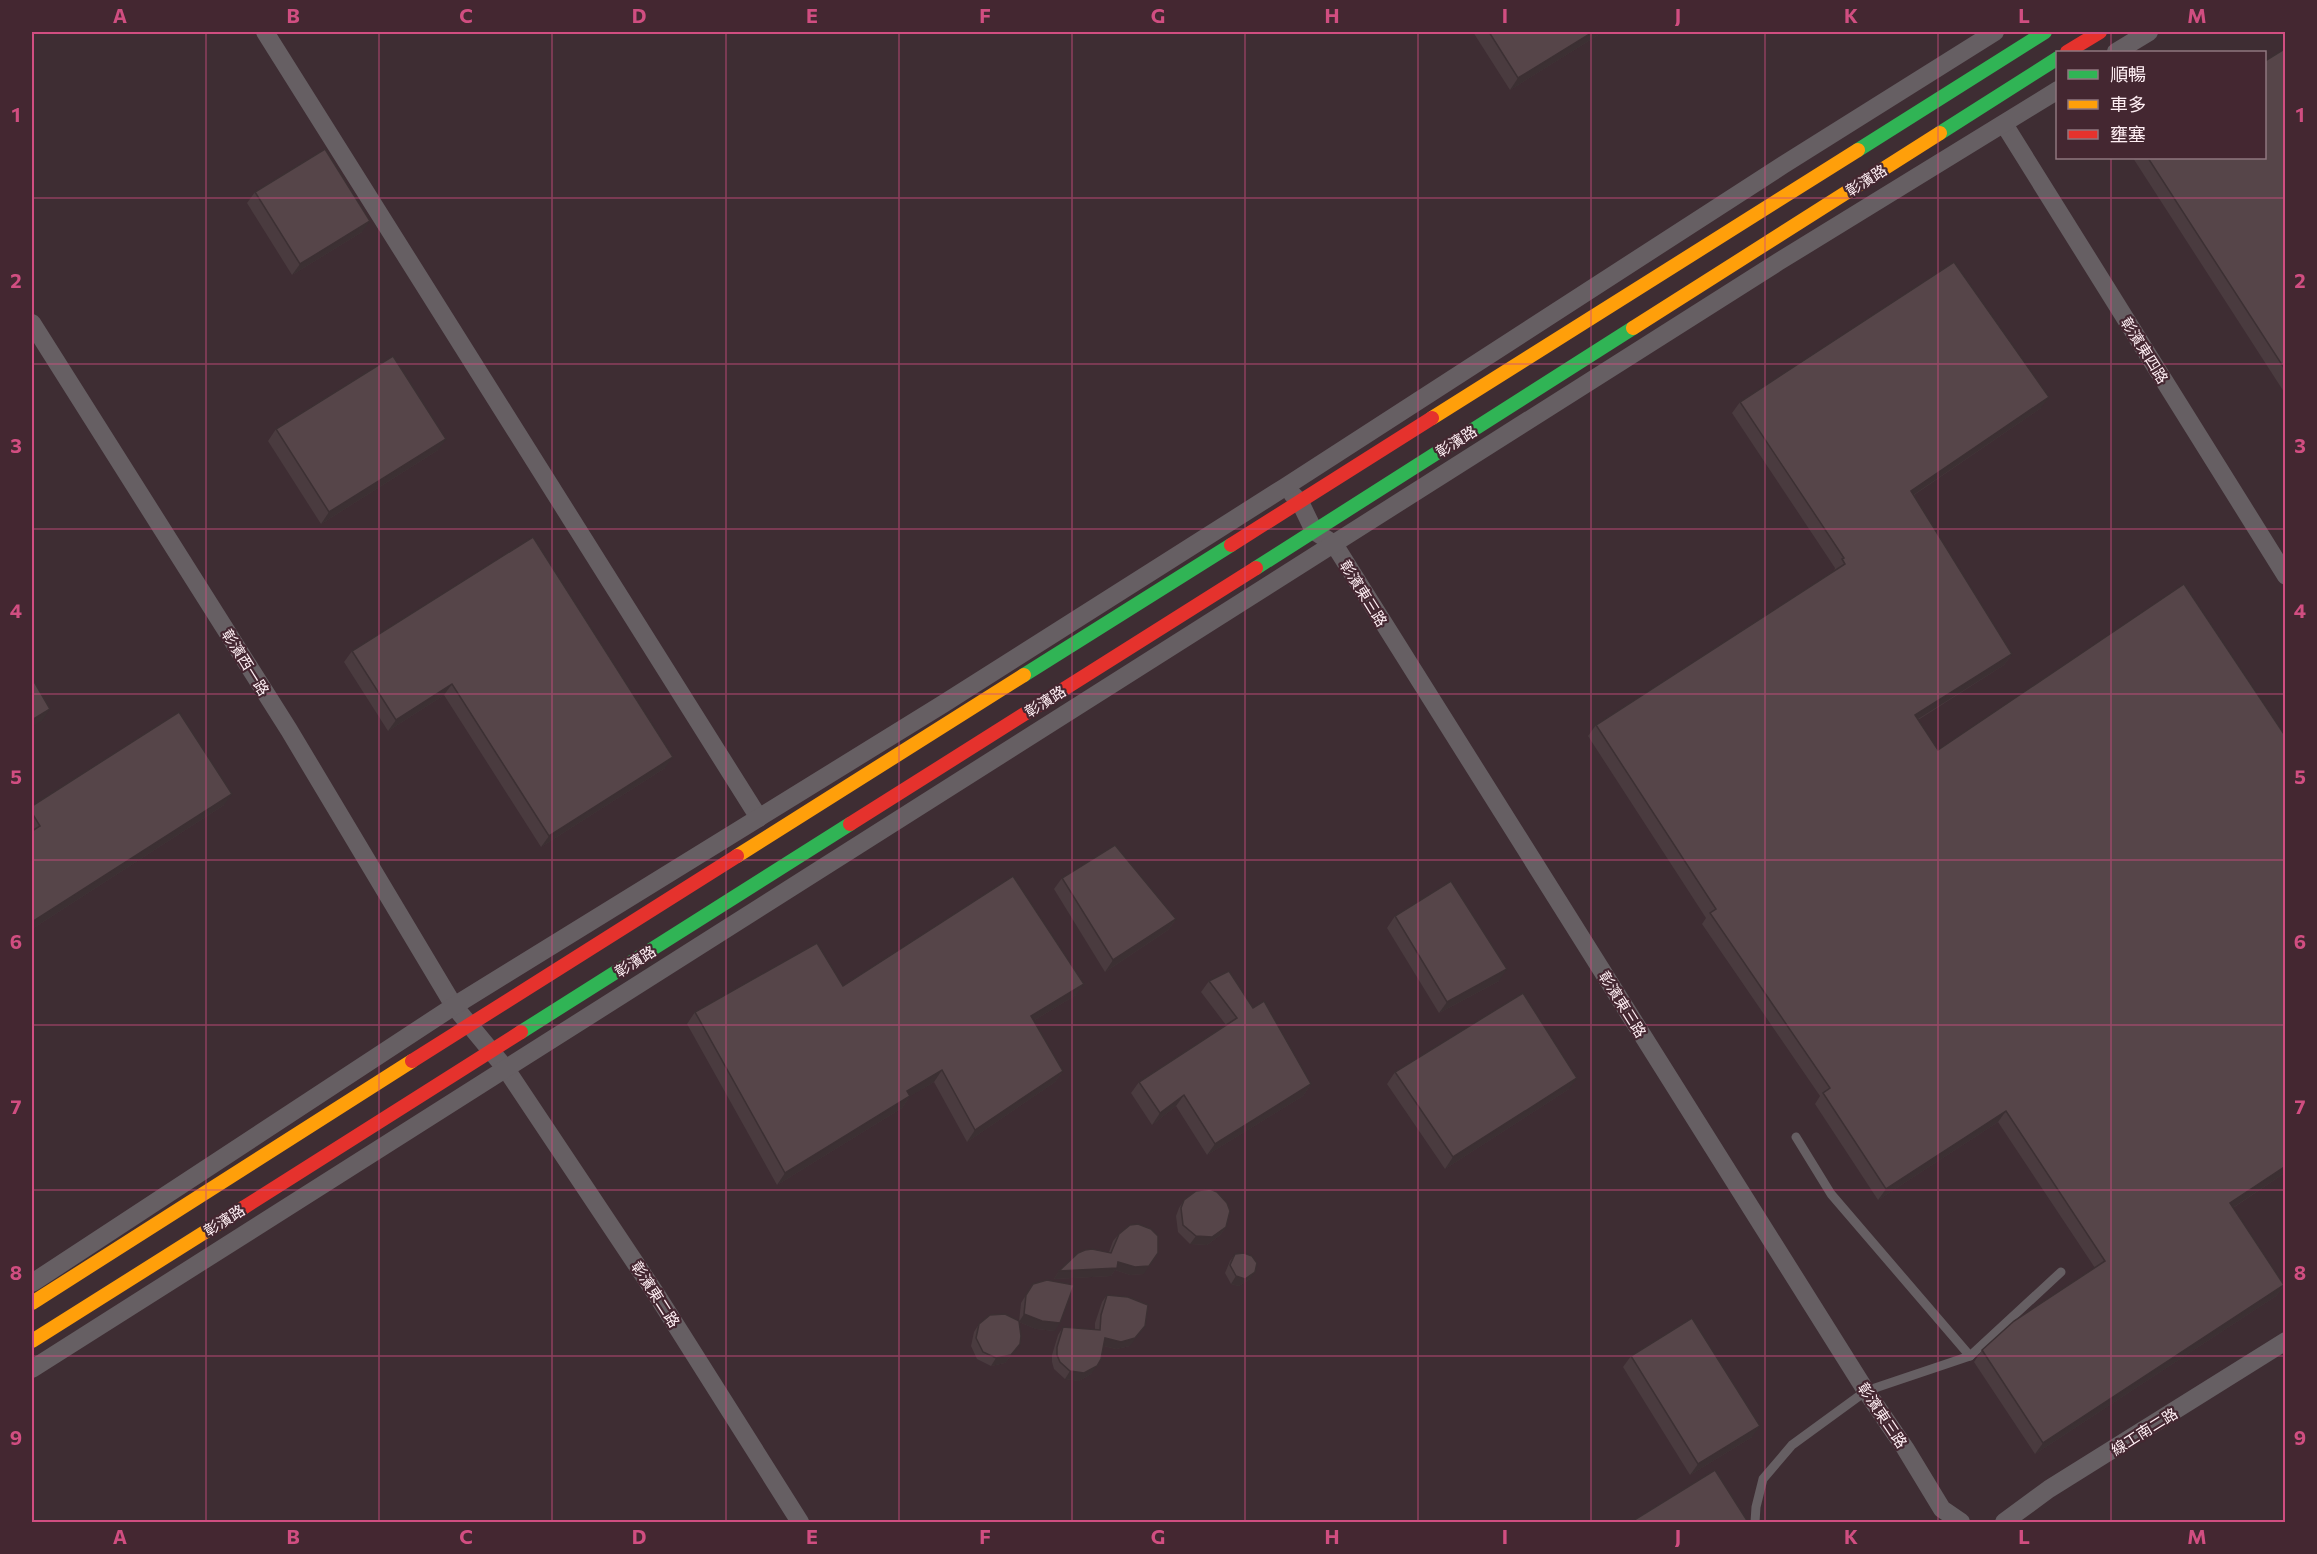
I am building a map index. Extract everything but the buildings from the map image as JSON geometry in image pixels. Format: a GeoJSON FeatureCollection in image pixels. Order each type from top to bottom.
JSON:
{"type":"FeatureCollection","features":[{"type":"Feature","properties":{"kind":"street"},"geometry":{"type":"LineString","coordinates":[[265,32],[759,818]]}},
{"type":"Feature","properties":{"kind":"street"},"geometry":{"type":"LineString","coordinates":[[32,1283],[454,1006],[759,818],[1285,487],[1784,165],[1995,32]]}},
{"type":"Feature","properties":{"kind":"street","name":"彰濱路"},"geometry":{"type":"LineString","coordinates":[[32,1304],[469,1025],[2045,32]]}},
{"type":"Feature","properties":{"kind":"street"},"geometry":{"type":"LineString","coordinates":[[2069,51],[2100,32]]}},
{"type":"Feature","properties":{"kind":"street"},"geometry":{"type":"LineString","coordinates":[[2118,51],[2149,32]]}},
{"type":"Feature","properties":{"kind":"street","name":"彰濱路"},"geometry":{"type":"LineString","coordinates":[[32,1341],[2056,59]]}},
{"type":"Feature","properties":{"kind":"street","name":"彰濱路"},"geometry":{"type":"LineString","coordinates":[[32,1370],[1778,262],[2056,91]]}},
{"type":"Feature","properties":{"kind":"street","name":"彰濱東四路"},"geometry":{"type":"LineString","coordinates":[[2004,124],[2286,576]]}},
{"type":"Feature","properties":{"kind":"street","name":"彰濱西一路"},"geometry":{"type":"LineString","coordinates":[[32,322],[289,730],[454,1006],[469,1025]]}},
{"type":"Feature","properties":{"kind":"street"},"geometry":{"type":"LineString","coordinates":[[1285,487],[1300,502],[1314,531]]}},
{"type":"Feature","properties":{"kind":"street","name":"彰濱東三路"},"geometry":{"type":"LineString","coordinates":[[1314,531],[1334,544],[1866,1391],[1905,1448],[1942,1509],[1961,1522]]}},
{"type":"Feature","properties":{"kind":"street","name":"彰濱東二路"},"geometry":{"type":"LineString","coordinates":[[469,1025],[506,1069],[658,1297],[800,1522]]}},
{"type":"Feature","properties":{"kind":"street","name":"線工南二路"},"geometry":{"type":"LineString","coordinates":[[2004,1522],[2049,1489],[2286,1341]]}},
{"type":"Feature","properties":{"kind":"lane"},"geometry":{"type":"LineString","coordinates":[[1797,1137],[1831,1194],[1970,1356]]}},
{"type":"Feature","properties":{"kind":"lane"},"geometry":{"type":"LineString","coordinates":[[1755,1522],[1763,1479],[1792,1445],[1866,1391],[1970,1356],[2061,1272]]}},
{"type":"Feature","properties":{"kind":"traffic: fast"},"geometry":{"type":"LineString","coordinates":[[1858,150],[2045,32]]}},
{"type":"Feature","properties":{"kind":"traffic: fast"},"geometry":{"type":"LineString","coordinates":[[1940,133],[2056,59]]}},
{"type":"Feature","properties":{"kind":"traffic: fast"},"geometry":{"type":"LineString","coordinates":[[1256,568],[1633,328]]}},
{"type":"Feature","properties":{"kind":"traffic: fast"},"geometry":{"type":"LineString","coordinates":[[1024,675],[1231,545]]}},
{"type":"Feature","properties":{"kind":"traffic: fast"},"geometry":{"type":"LineString","coordinates":[[521,1032],[850,824]]}},
{"type":"Feature","properties":{"kind":"traffic: slow"},"geometry":{"type":"LineString","coordinates":[[1633,328],[1940,133]]}},
{"type":"Feature","properties":{"kind":"traffic: slow"},"geometry":{"type":"LineString","coordinates":[[1432,418],[1858,150]]}},
{"type":"Feature","properties":{"kind":"traffic: slow"},"geometry":{"type":"LineString","coordinates":[[737,856],[1024,675]]}},
{"type":"Feature","properties":{"kind":"traffic: slow"},"geometry":{"type":"LineString","coordinates":[[32,1303],[412,1061]]}},
{"type":"Feature","properties":{"kind":"traffic: slow"},"geometry":{"type":"LineString","coordinates":[[32,1341],[243,1208]]}},
{"type":"Feature","properties":{"kind":"traffic: jam"},"geometry":{"type":"LineString","coordinates":[[2069,51],[2100,32]]}},
{"type":"Feature","properties":{"kind":"traffic: jam"},"geometry":{"type":"LineString","coordinates":[[1231,545],[1432,418]]}},
{"type":"Feature","properties":{"kind":"traffic: jam"},"geometry":{"type":"LineString","coordinates":[[850,824],[1256,568]]}},
{"type":"Feature","properties":{"kind":"traffic: jam"},"geometry":{"type":"LineString","coordinates":[[412,1061],[737,856]]}},
{"type":"Feature","properties":{"kind":"traffic: jam"},"geometry":{"type":"LineString","coordinates":[[243,1208],[521,1032]]}}]}
